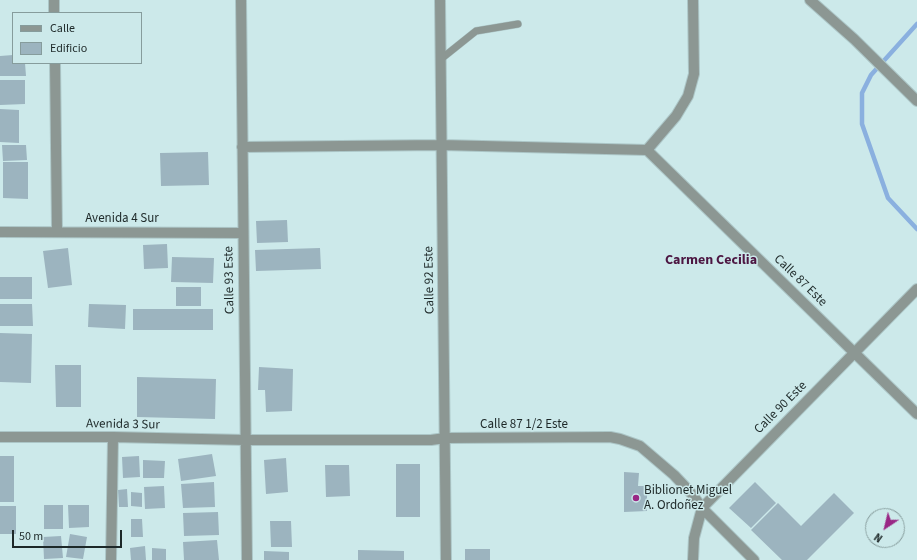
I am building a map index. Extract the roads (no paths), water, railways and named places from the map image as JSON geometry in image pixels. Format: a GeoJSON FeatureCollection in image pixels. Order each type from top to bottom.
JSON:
{"type":"FeatureCollection","features":[{"type":"Feature","properties":{"kind":"street"},"geometry":{"type":"LineString","coordinates":[[54,0],[54,12]]}},
{"type":"Feature","properties":{"kind":"street","name":"Calle 93 Este"},"geometry":{"type":"LineString","coordinates":[[240,0],[247,560]]}},
{"type":"Feature","properties":{"kind":"street","name":"Calle 92 Este"},"geometry":{"type":"LineString","coordinates":[[440,0],[446,560]]}},
{"type":"Feature","properties":{"kind":"street"},"geometry":{"type":"LineString","coordinates":[[242,147],[441,145],[647,150],[676,116],[688,96],[694,74],[693,0]]}},
{"type":"Feature","properties":{"kind":"street"},"geometry":{"type":"LineString","coordinates":[[810,0],[854,39],[917,101]]}},
{"type":"Feature","properties":{"kind":"street"},"geometry":{"type":"LineString","coordinates":[[55,64],[57,231]]}},
{"type":"Feature","properties":{"kind":"street","name":"Calle 87 Este"},"geometry":{"type":"LineString","coordinates":[[647,150],[917,414]]}},
{"type":"Feature","properties":{"kind":"street","name":"Avenida 4 Sur"},"geometry":{"type":"LineString","coordinates":[[0,232],[57,231],[243,233]]}},
{"type":"Feature","properties":{"kind":"street","name":"Calle 90 Este"},"geometry":{"type":"LineString","coordinates":[[693,560],[694,538],[702,508],[917,289]]}},
{"type":"Feature","properties":{"kind":"street","name":"Avenida 3 Sur"},"geometry":{"type":"LineString","coordinates":[[0,437],[113,437],[245,440]]}},
{"type":"Feature","properties":{"kind":"street"},"geometry":{"type":"LineString","coordinates":[[111,560],[113,437]]}},
{"type":"Feature","properties":{"kind":"street","name":"Calle 87 1/2 Este"},"geometry":{"type":"LineString","coordinates":[[245,440],[431,440],[445,438],[610,437],[620,439],[640,446],[653,457],[683,485],[702,508],[754,560]]}},
{"type":"Feature","properties":{"kind":"lane"},"geometry":{"type":"LineString","coordinates":[[440,59],[476,31],[518,24]]}},
{"type":"Feature","properties":{"kind":"waterway"},"geometry":{"type":"LineString","coordinates":[[917,24],[871,75],[862,93],[862,124],[888,198],[917,229]]}},
{"type":"Feature","properties":{"kind":"place","name":"Biblionet Miguel A. Ordoñez"},"geometry":{"type":"Point","coordinates":[636,498]}},
{"type":"Feature","properties":{"kind":"district","name":"Carmen Cecilia"},"geometry":{"type":"Point","coordinates":[711,261]}}]}
